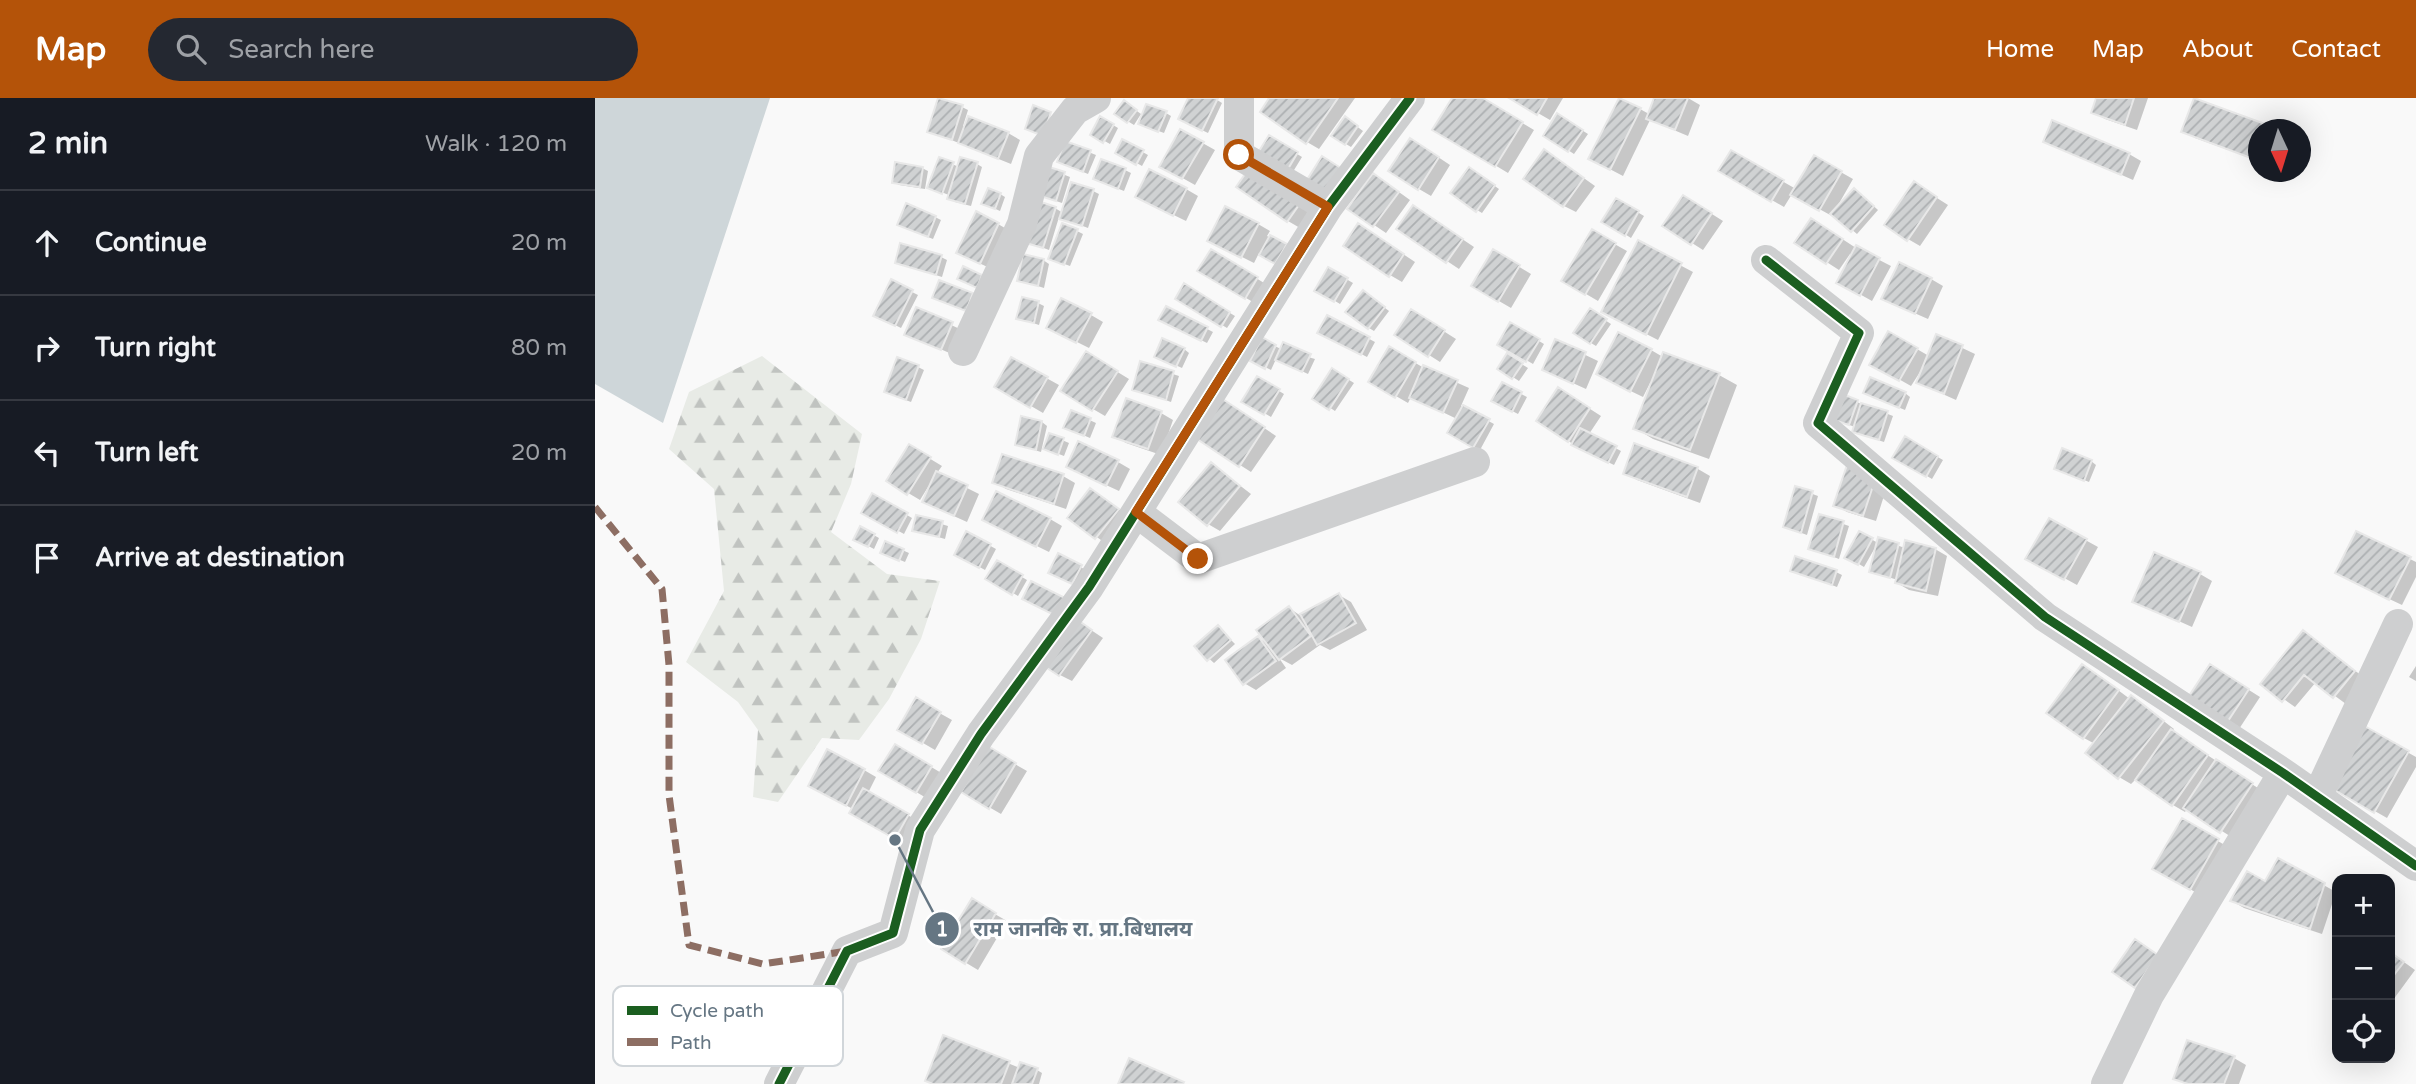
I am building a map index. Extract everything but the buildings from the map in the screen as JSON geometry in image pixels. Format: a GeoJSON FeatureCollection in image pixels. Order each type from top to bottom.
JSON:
{"type":"FeatureCollection","features":[{"type":"Feature","properties":{"kind":"street"},"geometry":{"type":"LineString","coordinates":[[963,351],[1022,224],[1039,156],[1075,110],[1096,98]]}},
{"type":"Feature","properties":{"kind":"street"},"geometry":{"type":"LineString","coordinates":[[1239,98],[1239,155],[1328,207]]}},
{"type":"Feature","properties":{"kind":"street"},"geometry":{"type":"LineString","coordinates":[[830,986],[848,951],[893,933],[920,830],[981,733],[1089,587],[1328,207],[1410,98]]}},
{"type":"Feature","properties":{"kind":"street"},"geometry":{"type":"LineString","coordinates":[[1766,260],[1859,333],[1818,423],[2045,617],[2283,773],[2416,866]]}},
{"type":"Feature","properties":{"kind":"street"},"geometry":{"type":"LineString","coordinates":[[1136,512],[1198,559],[1475,462]]}},
{"type":"Feature","properties":{"kind":"street"},"geometry":{"type":"LineString","coordinates":[[2317,797],[2398,624]]}},
{"type":"Feature","properties":{"kind":"street"},"geometry":{"type":"LineString","coordinates":[[2106,1084],[2149,995],[2283,773]]}},
{"type":"Feature","properties":{"kind":"street"},"geometry":{"type":"LineString","coordinates":[[779,1084],[788,1066]]}},
{"type":"Feature","properties":{"kind":"green space"},"geometry":{"type":"Polygon","coordinates":[[[762,356],[862,434],[851,484],[831,532],[887,574],[940,581],[921,639],[889,699],[859,740],[822,738],[778,802],[753,797],[758,730],[738,702],[686,662],[724,591],[714,489],[669,449],[689,392],[762,356]]]}},
{"type":"Feature","properties":{"kind":"shaded area"},"geometry":{"type":"Polygon","coordinates":[[[595,98],[770,98],[663,423],[595,384],[595,98]]]}},
{"type":"Feature","properties":{"kind":"marked path"},"geometry":{"type":"LineString","coordinates":[[595,507],[662,589],[669,665],[669,795],[689,945],[763,964],[847,951]]}},
{"type":"Feature","properties":{"kind":"cycle path"},"geometry":{"type":"LineString","coordinates":[[829,986],[847,951],[893,933],[920,830],[981,734],[1089,587],[1328,207],[1410,98]]}},
{"type":"Feature","properties":{"kind":"cycle path"},"geometry":{"type":"LineString","coordinates":[[1766,260],[1859,333],[1818,423],[2045,617],[2283,773],[2416,866]]}},
{"type":"Feature","properties":{"kind":"cycle path"},"geometry":{"type":"LineString","coordinates":[[779,1084],[788,1066]]}},
{"type":"Feature","properties":{"kind":"place","name":"राम जानकि रा. प्रा.बिधालय"},"geometry":{"type":"Point","coordinates":[895,840]}},
{"type":"Feature","properties":{"kind":"route"},"geometry":{"type":"LineString","coordinates":[[1198,559],[1136,512],[1328,207],[1239,155]]}}]}
